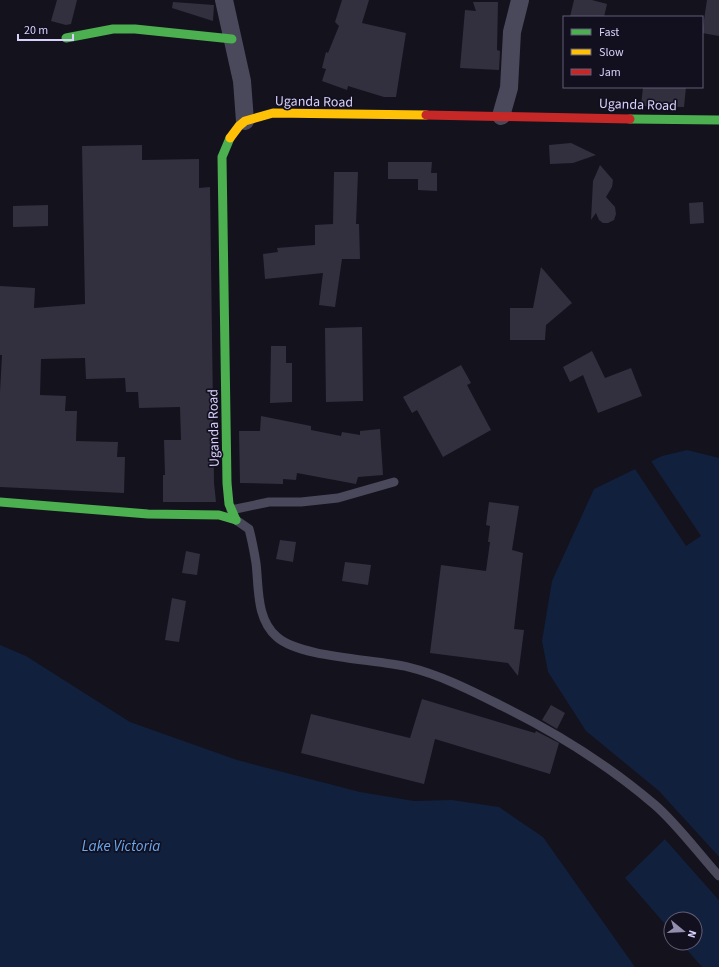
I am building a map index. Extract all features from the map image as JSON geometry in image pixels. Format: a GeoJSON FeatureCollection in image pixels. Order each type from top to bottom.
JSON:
{"type":"FeatureCollection","features":[{"type":"Feature","properties":{"kind":"street"},"geometry":{"type":"LineString","coordinates":[[224,0],[242,81],[245,121]]}},
{"type":"Feature","properties":{"kind":"street"},"geometry":{"type":"LineString","coordinates":[[501,116],[509,88],[512,32],[520,0]]}},
{"type":"Feature","properties":{"kind":"street"},"geometry":{"type":"LineString","coordinates":[[66,38],[113,29],[135,29],[232,39]]}},
{"type":"Feature","properties":{"kind":"street","name":"Uganda Road"},"geometry":{"type":"LineString","coordinates":[[236,520],[228,504],[227,483],[222,158],[230,136],[245,121],[274,113],[719,120]]}},
{"type":"Feature","properties":{"kind":"street"},"geometry":{"type":"LineString","coordinates":[[0,502],[141,514],[219,515],[236,520]]}},
{"type":"Feature","properties":{"kind":"lane"},"geometry":{"type":"LineString","coordinates":[[231,510],[270,502],[301,502],[338,498],[394,482]]}},
{"type":"Feature","properties":{"kind":"lane"},"geometry":{"type":"LineString","coordinates":[[236,520],[249,528],[256,563],[257,588],[261,608],[266,623],[276,636],[294,647],[326,654],[409,667],[443,679],[489,699],[549,730],[603,763],[657,807],[719,876]]}},
{"type":"Feature","properties":{"kind":"water"},"geometry":{"type":"Polygon","coordinates":[[[687,450],[719,458],[719,857],[659,791],[586,731],[548,672],[542,641],[552,581],[594,489],[662,456],[687,450]]]}},
{"type":"Feature","properties":{"kind":"water","name":"Lake Victoria"},"geometry":{"type":"Polygon","coordinates":[[[0,645],[26,656],[130,722],[237,760],[360,792],[414,801],[452,800],[499,807],[543,837],[635,967],[0,967],[0,645]]]}},
{"type":"Feature","properties":{"kind":"water"},"geometry":{"type":"Polygon","coordinates":[[[665,839],[719,900],[719,967],[702,967],[688,951],[703,951],[703,911],[663,911],[663,922],[625,878],[665,839]]]}},
{"type":"Feature","properties":{"kind":"pier"},"geometry":{"type":"Polygon","coordinates":[[[651,461],[701,536],[686,546],[635,469],[651,461]]]}},
{"type":"Feature","properties":{"kind":"pier"},"geometry":{"type":"Polygon","coordinates":[[[683,818],[719,857],[719,859],[682,819],[683,818]]]}},
{"type":"Feature","properties":{"kind":"pier"},"geometry":{"type":"Polygon","coordinates":[[[667,838],[719,897],[719,900],[665,839],[667,838]]]}},
{"type":"Feature","properties":{"kind":"building"},"geometry":{"type":"Polygon","coordinates":[[[57,0],[77,0],[71,24],[66,25],[51,21],[57,0]]]}},
{"type":"Feature","properties":{"kind":"building"},"geometry":{"type":"Polygon","coordinates":[[[342,0],[369,0],[362,23],[406,33],[396,97],[384,97],[348,86],[347,90],[322,81],[326,69],[322,68],[326,52],[328,53],[339,26],[335,22],[342,0]]]}},
{"type":"Feature","properties":{"kind":"building"},"geometry":{"type":"Polygon","coordinates":[[[574,0],[592,0],[607,4],[604,16],[570,16],[574,0]]]}},
{"type":"Feature","properties":{"kind":"building"},"geometry":{"type":"Polygon","coordinates":[[[707,0],[719,0],[719,36],[703,33],[707,0]]]}},
{"type":"Feature","properties":{"kind":"building"},"geometry":{"type":"Polygon","coordinates":[[[173,2],[214,5],[213,21],[172,8],[173,2]]]}},
{"type":"Feature","properties":{"kind":"building"},"geometry":{"type":"Polygon","coordinates":[[[473,2],[498,2],[497,50],[500,51],[499,70],[460,68],[465,10],[476,11],[473,2]]]}},
{"type":"Feature","properties":{"kind":"building"},"geometry":{"type":"Polygon","coordinates":[[[643,88],[686,88],[684,107],[641,106],[643,88]]]}},
{"type":"Feature","properties":{"kind":"building"},"geometry":{"type":"Polygon","coordinates":[[[571,143],[596,155],[573,163],[550,164],[549,145],[571,143]]]}},
{"type":"Feature","properties":{"kind":"building"},"geometry":{"type":"Polygon","coordinates":[[[142,145],[142,160],[199,159],[199,188],[210,187],[214,483],[216,502],[163,502],[163,475],[165,475],[164,440],[181,440],[180,407],[139,408],[138,392],[126,392],[125,378],[86,379],[85,358],[41,359],[40,395],[66,396],[65,411],[77,411],[76,441],[118,442],[117,457],[125,457],[124,493],[0,487],[0,392],[2,355],[0,355],[0,286],[35,288],[34,308],[85,304],[82,146],[142,145]]]}},
{"type":"Feature","properties":{"kind":"building"},"geometry":{"type":"Polygon","coordinates":[[[388,162],[432,162],[431,173],[437,173],[437,191],[418,190],[418,179],[388,179],[388,162]]]}},
{"type":"Feature","properties":{"kind":"building"},"geometry":{"type":"Polygon","coordinates":[[[600,165],[613,180],[612,187],[606,197],[615,207],[616,214],[614,220],[608,223],[603,223],[599,220],[596,213],[591,220],[593,181],[600,165]]]}},
{"type":"Feature","properties":{"kind":"building"},"geometry":{"type":"Polygon","coordinates":[[[334,172],[358,172],[356,224],[359,224],[360,259],[342,259],[335,307],[319,305],[323,273],[265,279],[263,254],[278,252],[277,248],[315,245],[315,225],[333,224],[334,172]]]}},
{"type":"Feature","properties":{"kind":"building"},"geometry":{"type":"Polygon","coordinates":[[[703,202],[704,223],[690,224],[689,203],[703,202]]]}},
{"type":"Feature","properties":{"kind":"building"},"geometry":{"type":"Polygon","coordinates":[[[48,205],[48,226],[13,227],[13,206],[48,205]]]}},
{"type":"Feature","properties":{"kind":"building"},"geometry":{"type":"Polygon","coordinates":[[[541,267],[572,303],[546,325],[545,340],[510,340],[510,308],[533,308],[541,267]]]}},
{"type":"Feature","properties":{"kind":"building"},"geometry":{"type":"Polygon","coordinates":[[[362,327],[363,401],[326,402],[325,328],[362,327]]]}},
{"type":"Feature","properties":{"kind":"building"},"geometry":{"type":"Polygon","coordinates":[[[271,346],[286,346],[286,363],[292,363],[292,402],[270,403],[271,346]]]}},
{"type":"Feature","properties":{"kind":"building"},"geometry":{"type":"Polygon","coordinates":[[[592,351],[605,378],[631,368],[642,396],[598,413],[583,375],[570,382],[563,367],[592,351]]]}},
{"type":"Feature","properties":{"kind":"building"},"geometry":{"type":"Polygon","coordinates":[[[461,365],[471,383],[467,385],[491,430],[443,457],[417,410],[412,413],[403,397],[461,365]]]}},
{"type":"Feature","properties":{"kind":"building"},"geometry":{"type":"Polygon","coordinates":[[[261,416],[311,426],[311,430],[341,436],[342,432],[360,435],[360,431],[380,429],[383,475],[358,477],[356,484],[297,473],[296,480],[283,479],[283,484],[240,483],[239,431],[260,431],[261,416]]]}},
{"type":"Feature","properties":{"kind":"building"},"geometry":{"type":"Polygon","coordinates":[[[489,502],[519,506],[512,550],[523,553],[514,629],[524,630],[518,676],[508,663],[430,653],[441,565],[486,571],[490,542],[488,542],[490,526],[486,525],[489,502]]]}},
{"type":"Feature","properties":{"kind":"building"},"geometry":{"type":"Polygon","coordinates":[[[280,540],[296,542],[293,562],[276,559],[280,540]]]}},
{"type":"Feature","properties":{"kind":"building"},"geometry":{"type":"Polygon","coordinates":[[[186,551],[200,554],[197,575],[182,573],[186,551]]]}},
{"type":"Feature","properties":{"kind":"building"},"geometry":{"type":"Polygon","coordinates":[[[345,562],[371,565],[368,585],[342,581],[345,562]]]}},
{"type":"Feature","properties":{"kind":"building"},"geometry":{"type":"Polygon","coordinates":[[[172,598],[186,601],[179,642],[165,640],[172,598]]]}},
{"type":"Feature","properties":{"kind":"building"},"geometry":{"type":"Polygon","coordinates":[[[422,699],[535,733],[536,731],[559,743],[550,774],[435,739],[424,784],[301,753],[311,714],[410,738],[422,699]]]}},
{"type":"Feature","properties":{"kind":"building"},"geometry":{"type":"Polygon","coordinates":[[[551,705],[565,713],[557,729],[542,720],[551,705]]]}},
{"type":"Feature","properties":{"kind":"traffic: fast"},"geometry":{"type":"LineString","coordinates":[[66,38],[113,29],[135,29],[232,39]]}},
{"type":"Feature","properties":{"kind":"traffic: fast"},"geometry":{"type":"LineString","coordinates":[[630,119],[719,120]]}},
{"type":"Feature","properties":{"kind":"traffic: fast"},"geometry":{"type":"LineString","coordinates":[[230,138],[222,157],[227,483],[229,504],[236,520]]}},
{"type":"Feature","properties":{"kind":"traffic: fast"},"geometry":{"type":"LineString","coordinates":[[0,502],[148,514],[219,515],[236,520]]}},
{"type":"Feature","properties":{"kind":"traffic: slow"},"geometry":{"type":"LineString","coordinates":[[230,138],[245,121],[273,113],[426,115]]}},
{"type":"Feature","properties":{"kind":"traffic: jam"},"geometry":{"type":"LineString","coordinates":[[426,115],[630,119]]}}]}
